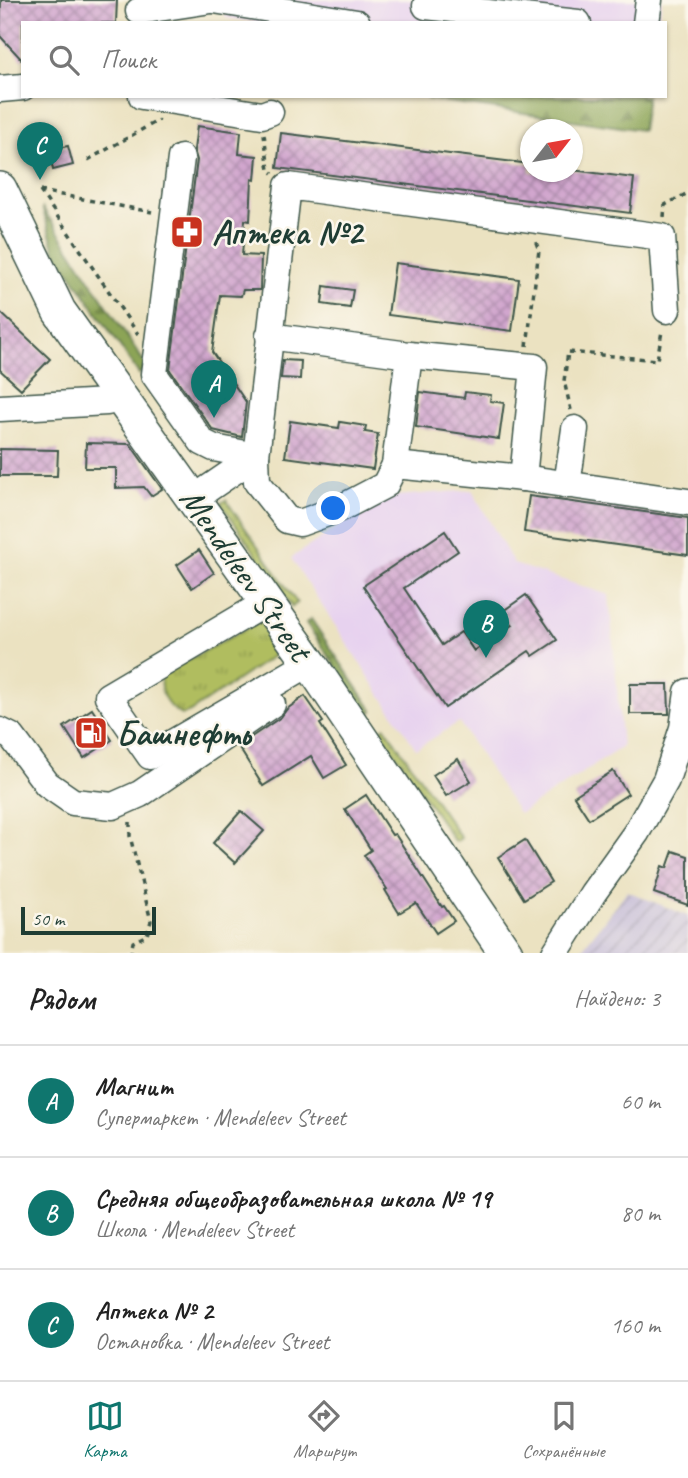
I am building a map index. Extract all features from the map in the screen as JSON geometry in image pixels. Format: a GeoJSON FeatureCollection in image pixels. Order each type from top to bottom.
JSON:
{"type":"FeatureCollection","features":[{"type":"Feature","properties":{"kind":"main road","name":"Mendeleev Street"},"geometry":{"type":"LineString","coordinates":[[0,189],[60,311],[267,601],[506,953]]}},
{"type":"Feature","properties":{"kind":"street"},"geometry":{"type":"LineString","coordinates":[[139,11],[212,0],[344,21]]}},
{"type":"Feature","properties":{"kind":"street"},"geometry":{"type":"LineString","coordinates":[[646,21],[649,0]]}},
{"type":"Feature","properties":{"kind":"street"},"geometry":{"type":"LineString","coordinates":[[425,10],[554,21]]}},
{"type":"Feature","properties":{"kind":"street"},"geometry":{"type":"LineString","coordinates":[[0,89],[21,87]]}},
{"type":"Feature","properties":{"kind":"street"},"geometry":{"type":"LineString","coordinates":[[155,98],[266,113]]}},
{"type":"Feature","properties":{"kind":"street"},"geometry":{"type":"LineString","coordinates":[[181,158],[154,374],[202,442],[214,448],[256,456]]}},
{"type":"Feature","properties":{"kind":"street"},"geometry":{"type":"LineString","coordinates":[[409,355],[395,465],[384,485],[341,508],[300,523],[287,520],[257,482],[256,456],[288,186],[662,237],[667,310]]}},
{"type":"Feature","properties":{"kind":"street"},"geometry":{"type":"LineString","coordinates":[[269,337],[409,355],[534,367],[523,478]]}},
{"type":"Feature","properties":{"kind":"street"},"geometry":{"type":"LineString","coordinates":[[0,408],[107,402],[120,398]]}},
{"type":"Feature","properties":{"kind":"street"},"geometry":{"type":"LineString","coordinates":[[567,485],[575,429]]}},
{"type":"Feature","properties":{"kind":"street"},"geometry":{"type":"LineString","coordinates":[[164,459],[202,442]]}},
{"type":"Feature","properties":{"kind":"street"},"geometry":{"type":"LineString","coordinates":[[193,499],[256,456]]}},
{"type":"Feature","properties":{"kind":"street"},"geometry":{"type":"LineString","coordinates":[[395,465],[523,478],[688,502]]}},
{"type":"Feature","properties":{"kind":"street"},"geometry":{"type":"LineString","coordinates":[[267,601],[108,696],[150,756],[313,668]]}},
{"type":"Feature","properties":{"kind":"street"},"geometry":{"type":"LineString","coordinates":[[0,731],[12,737],[47,784],[73,802],[113,806],[140,794],[313,668]]}},
{"type":"Feature","properties":{"kind":"street"},"geometry":{"type":"LineString","coordinates":[[555,953],[636,833],[666,780],[683,728],[688,692]]}},
{"type":"Feature","properties":{"kind":"street"},"geometry":{"type":"LineString","coordinates":[[205,749],[209,722]]}},
{"type":"Feature","properties":{"kind":"path"},"geometry":{"type":"LineString","coordinates":[[88,160],[188,103]]}},
{"type":"Feature","properties":{"kind":"path"},"geometry":{"type":"LineString","coordinates":[[266,113],[269,170],[288,186]]}},
{"type":"Feature","properties":{"kind":"path"},"geometry":{"type":"LineString","coordinates":[[157,362],[40,191],[174,216]]}},
{"type":"Feature","properties":{"kind":"path"},"geometry":{"type":"LineString","coordinates":[[662,237],[665,205],[688,192]]}},
{"type":"Feature","properties":{"kind":"path"},"geometry":{"type":"LineString","coordinates":[[526,219],[539,250],[527,344]]}},
{"type":"Feature","properties":{"kind":"path"},"geometry":{"type":"LineString","coordinates":[[575,429],[564,382],[568,352],[657,360],[667,310]]}},
{"type":"Feature","properties":{"kind":"path"},"geometry":{"type":"LineString","coordinates":[[129,799],[130,836],[151,921],[147,935],[133,942],[131,953]]}},
{"type":"Feature","properties":{"kind":"shaded area"},"geometry":{"type":"Polygon","coordinates":[[[227,0],[662,0],[658,21],[248,21],[225,18],[227,0]]]}},
{"type":"Feature","properties":{"kind":"shaded area"},"geometry":{"type":"Polygon","coordinates":[[[472,490],[514,564],[609,595],[622,747],[519,814],[459,722],[416,749],[291,558],[383,497],[472,490]]]}},
{"type":"Feature","properties":{"kind":"shaded area"},"geometry":{"type":"Polygon","coordinates":[[[627,891],[688,916],[688,953],[579,953],[627,891]]]}},
{"type":"Feature","properties":{"kind":"green space"},"geometry":{"type":"Polygon","coordinates":[[[427,98],[647,98],[642,130],[583,121],[583,119],[566,119],[427,98]]]}},
{"type":"Feature","properties":{"kind":"green space"},"geometry":{"type":"Polygon","coordinates":[[[42,207],[148,368],[139,374],[55,251],[42,207]]]}},
{"type":"Feature","properties":{"kind":"green space"},"geometry":{"type":"Polygon","coordinates":[[[226,500],[297,603],[292,607],[221,503],[226,500]]]}},
{"type":"Feature","properties":{"kind":"green space"},"geometry":{"type":"Polygon","coordinates":[[[311,619],[373,711],[368,714],[306,623],[311,619]]]}},
{"type":"Feature","properties":{"kind":"green space"},"geometry":{"type":"Polygon","coordinates":[[[260,621],[277,646],[273,656],[190,712],[182,715],[172,708],[162,692],[162,674],[260,621]]]}},
{"type":"Feature","properties":{"kind":"green space"},"geometry":{"type":"Polygon","coordinates":[[[385,727],[461,838],[455,842],[380,731],[385,727]]]}},
{"type":"Feature","properties":{"kind":"building"},"geometry":{"type":"Polygon","coordinates":[[[1,0],[117,0],[116,21],[21,21],[21,59],[0,36],[1,0]]]}},
{"type":"Feature","properties":{"kind":"building"},"geometry":{"type":"Polygon","coordinates":[[[197,126],[241,132],[239,154],[257,156],[255,180],[252,179],[250,221],[245,220],[242,255],[261,256],[260,290],[243,290],[241,296],[220,295],[212,352],[246,402],[242,437],[213,430],[170,370],[197,160],[194,150],[197,126]]]}},
{"type":"Feature","properties":{"kind":"building"},"geometry":{"type":"Polygon","coordinates":[[[281,133],[520,163],[520,182],[583,182],[583,171],[634,178],[630,213],[277,168],[281,133]]]}},
{"type":"Feature","properties":{"kind":"building"},"geometry":{"type":"Polygon","coordinates":[[[68,146],[73,165],[53,170],[49,150],[68,146]]]}},
{"type":"Feature","properties":{"kind":"building"},"geometry":{"type":"Polygon","coordinates":[[[395,263],[519,279],[512,331],[388,315],[395,263]]]}},
{"type":"Feature","properties":{"kind":"building"},"geometry":{"type":"Polygon","coordinates":[[[324,286],[353,290],[350,308],[322,304],[324,286]]]}},
{"type":"Feature","properties":{"kind":"building"},"geometry":{"type":"Polygon","coordinates":[[[0,312],[50,359],[21,389],[0,370],[0,312]]]}},
{"type":"Feature","properties":{"kind":"building"},"geometry":{"type":"Polygon","coordinates":[[[283,360],[301,361],[300,379],[281,378],[283,360]]]}},
{"type":"Feature","properties":{"kind":"building"},"geometry":{"type":"Polygon","coordinates":[[[420,392],[464,398],[465,392],[491,395],[490,401],[504,403],[499,439],[416,427],[420,392]]]}},
{"type":"Feature","properties":{"kind":"building"},"geometry":{"type":"Polygon","coordinates":[[[290,421],[339,428],[340,422],[366,426],[365,432],[378,434],[373,469],[285,457],[290,421]]]}},
{"type":"Feature","properties":{"kind":"building"},"geometry":{"type":"Polygon","coordinates":[[[86,443],[130,444],[162,489],[151,496],[144,487],[116,488],[116,468],[85,468],[86,443]]]}},
{"type":"Feature","properties":{"kind":"building"},"geometry":{"type":"Polygon","coordinates":[[[0,449],[58,450],[57,476],[0,476],[0,449]]]}},
{"type":"Feature","properties":{"kind":"building"},"geometry":{"type":"Polygon","coordinates":[[[529,496],[688,518],[688,555],[524,532],[529,496]]]}},
{"type":"Feature","properties":{"kind":"building"},"geometry":{"type":"Polygon","coordinates":[[[445,531],[458,551],[404,588],[442,645],[461,632],[474,651],[513,625],[503,611],[526,595],[557,640],[533,656],[529,651],[445,708],[363,586],[445,531]]]}},
{"type":"Feature","properties":{"kind":"building"},"geometry":{"type":"Polygon","coordinates":[[[199,550],[214,573],[192,588],[177,565],[199,550]]]}},
{"type":"Feature","properties":{"kind":"building"},"geometry":{"type":"Polygon","coordinates":[[[630,684],[668,684],[669,714],[630,714],[630,684]]]}},
{"type":"Feature","properties":{"kind":"building"},"geometry":{"type":"Polygon","coordinates":[[[305,696],[323,722],[320,724],[346,765],[324,778],[311,756],[263,786],[238,746],[281,717],[305,696]]]}},
{"type":"Feature","properties":{"kind":"building"},"geometry":{"type":"Polygon","coordinates":[[[92,709],[112,740],[84,758],[64,727],[92,709]]]}},
{"type":"Feature","properties":{"kind":"building"},"geometry":{"type":"Polygon","coordinates":[[[458,759],[471,781],[446,796],[433,775],[458,759]]]}},
{"type":"Feature","properties":{"kind":"building"},"geometry":{"type":"Polygon","coordinates":[[[613,771],[628,794],[589,819],[574,796],[613,771]]]}},
{"type":"Feature","properties":{"kind":"building"},"geometry":{"type":"Polygon","coordinates":[[[366,795],[454,921],[436,933],[416,903],[399,913],[385,890],[387,889],[364,855],[371,850],[345,809],[366,795]]]}},
{"type":"Feature","properties":{"kind":"building"},"geometry":{"type":"Polygon","coordinates":[[[241,811],[264,831],[235,863],[213,843],[241,811]]]}},
{"type":"Feature","properties":{"kind":"building"},"geometry":{"type":"Polygon","coordinates":[[[525,840],[551,882],[524,899],[498,857],[525,840]]]}},
{"type":"Feature","properties":{"kind":"building"},"geometry":{"type":"Polygon","coordinates":[[[673,851],[688,856],[688,905],[654,893],[662,866],[667,868],[673,851]]]}},
{"type":"Feature","properties":{"kind":"place","name":"Аптека № 2"},"geometry":{"type":"Point","coordinates":[40,180]}},
{"type":"Feature","properties":{"kind":"place","name":"Аптека №2"},"geometry":{"type":"Point","coordinates":[187,232]}},
{"type":"Feature","properties":{"kind":"place","name":"Магнит"},"geometry":{"type":"Point","coordinates":[214,418]}},
{"type":"Feature","properties":{"kind":"place","name":"Средняя общеобразовательная школа № 19"},"geometry":{"type":"Point","coordinates":[486,658]}},
{"type":"Feature","properties":{"kind":"place","name":"Башнефть"},"geometry":{"type":"Point","coordinates":[91,733]}}]}
